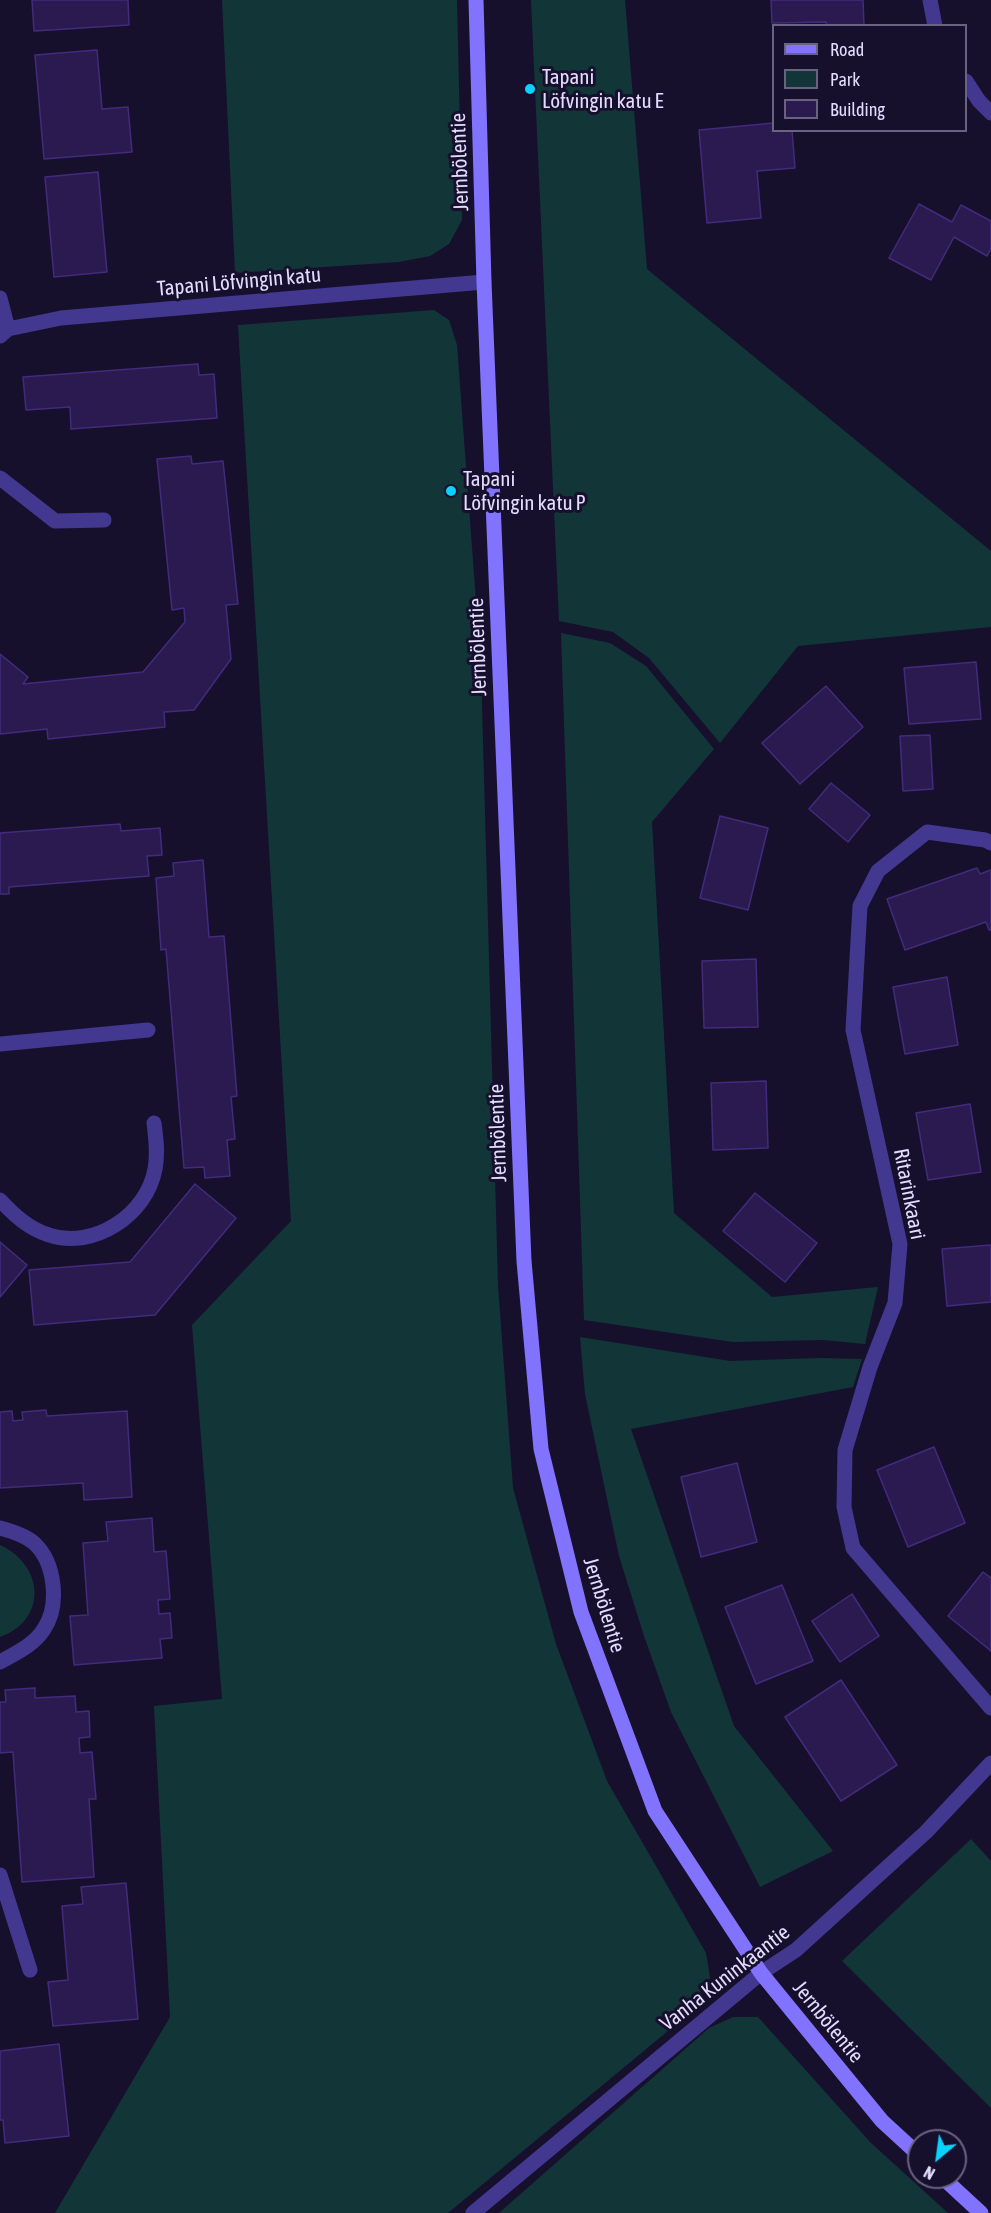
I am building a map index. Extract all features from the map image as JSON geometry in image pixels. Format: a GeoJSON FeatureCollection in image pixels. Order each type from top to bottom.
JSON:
{"type":"FeatureCollection","features":[{"type":"Feature","properties":{"kind":"street","name":"Jernbölentie"},"geometry":{"type":"LineString","coordinates":[[476,0],[484,282],[524,1261],[541,1449],[581,1612],[655,1811],[761,1973],[882,2121],[907,2144]]}},
{"type":"Feature","properties":{"kind":"street"},"geometry":{"type":"LineString","coordinates":[[930,0],[935,24]]}},
{"type":"Feature","properties":{"kind":"street"},"geometry":{"type":"LineString","coordinates":[[967,83],[979,101],[991,113]]}},
{"type":"Feature","properties":{"kind":"street","name":"Tapani Löfvingin katu"},"geometry":{"type":"LineString","coordinates":[[3,331],[61,318],[484,282]]}},
{"type":"Feature","properties":{"kind":"street"},"geometry":{"type":"LineString","coordinates":[[0,298],[3,331]]}},
{"type":"Feature","properties":{"kind":"street"},"geometry":{"type":"LineString","coordinates":[[0,478],[55,521],[104,519]]}},
{"type":"Feature","properties":{"kind":"street","name":"Ritarinkaari"},"geometry":{"type":"LineString","coordinates":[[991,843],[985,840],[927,832],[878,871],[860,906],[854,1030],[900,1244],[895,1302],[870,1367],[845,1450],[844,1506],[853,1548],[991,1708]]}},
{"type":"Feature","properties":{"kind":"street"},"geometry":{"type":"LineString","coordinates":[[0,1044],[148,1030]]}},
{"type":"Feature","properties":{"kind":"street"},"geometry":{"type":"LineString","coordinates":[[0,1200],[22,1221],[51,1236],[73,1238],[91,1236],[107,1230],[138,1207],[147,1192],[155,1171],[157,1151],[154,1123]]}},
{"type":"Feature","properties":{"kind":"street"},"geometry":{"type":"LineString","coordinates":[[0,1528],[23,1536],[33,1542],[40,1551],[47,1561],[53,1600],[51,1616],[44,1629],[32,1643],[0,1662]]}},
{"type":"Feature","properties":{"kind":"street","name":"Vanha Kuninkaantie"},"geometry":{"type":"LineString","coordinates":[[473,2213],[761,1973],[796,1950],[926,1832],[991,1763]]}},
{"type":"Feature","properties":{"kind":"street"},"geometry":{"type":"LineString","coordinates":[[0,1875],[30,1970]]}},
{"type":"Feature","properties":{"kind":"street"},"geometry":{"type":"LineString","coordinates":[[955,2189],[981,2213]]}},
{"type":"Feature","properties":{"kind":"green space"},"geometry":{"type":"Polygon","coordinates":[[[222,0],[457,0],[462,220],[449,244],[430,256],[399,262],[235,273],[222,0]]]}},
{"type":"Feature","properties":{"kind":"green space"},"geometry":{"type":"Polygon","coordinates":[[[531,0],[625,0],[647,269],[991,551],[991,627],[798,646],[720,743],[649,658],[613,632],[559,621],[531,0]]]}},
{"type":"Feature","properties":{"kind":"green space"},"geometry":{"type":"Polygon","coordinates":[[[434,310],[449,320],[457,345],[481,669],[498,1286],[513,1488],[556,1644],[607,1781],[706,1953],[710,1977],[703,2002],[448,2213],[55,2213],[170,2017],[154,1706],[222,1699],[192,1325],[291,1221],[238,325],[434,310]]]}},
{"type":"Feature","properties":{"kind":"green space"},"geometry":{"type":"Polygon","coordinates":[[[561,633],[610,643],[646,666],[714,749],[652,822],[674,1213],[772,1297],[878,1287],[865,1344],[823,1340],[733,1342],[584,1320],[561,633]]]}},
{"type":"Feature","properties":{"kind":"green space"},"geometry":{"type":"Polygon","coordinates":[[[580,1337],[730,1361],[862,1359],[853,1387],[631,1429],[734,1726],[833,1851],[760,1887],[671,1712],[644,1636],[619,1556],[585,1394],[580,1337]]]}},
{"type":"Feature","properties":{"kind":"green space"},"geometry":{"type":"Polygon","coordinates":[[[0,1545],[15,1554],[25,1565],[32,1578],[34,1592],[33,1606],[26,1618],[16,1629],[0,1637],[0,1545]]]}},
{"type":"Feature","properties":{"kind":"green space"},"geometry":{"type":"Polygon","coordinates":[[[971,1839],[991,1861],[991,2108],[842,1961],[971,1839]]]}},
{"type":"Feature","properties":{"kind":"green space"},"geometry":{"type":"Polygon","coordinates":[[[733,2017],[758,2017],[870,2142],[907,2176],[907,2189],[922,2189],[948,2213],[499,2213],[709,2028],[733,2017]]]}},
{"type":"Feature","properties":{"kind":"building"},"geometry":{"type":"Polygon","coordinates":[[[32,0],[128,0],[129,25],[34,31],[32,0]]]}},
{"type":"Feature","properties":{"kind":"building"},"geometry":{"type":"Polygon","coordinates":[[[771,0],[863,0],[864,24],[772,23],[771,0]]]}},
{"type":"Feature","properties":{"kind":"building"},"geometry":{"type":"Polygon","coordinates":[[[97,50],[102,109],[128,107],[132,152],[44,159],[35,55],[97,50]]]}},
{"type":"Feature","properties":{"kind":"building"},"geometry":{"type":"Polygon","coordinates":[[[772,123],[772,132],[792,132],[795,168],[757,171],[761,218],[707,223],[699,130],[772,123]]]}},
{"type":"Feature","properties":{"kind":"building"},"geometry":{"type":"Polygon","coordinates":[[[98,172],[107,272],[54,277],[45,177],[98,172]]]}},
{"type":"Feature","properties":{"kind":"building"},"geometry":{"type":"Polygon","coordinates":[[[919,204],[952,222],[961,205],[991,221],[991,249],[987,256],[954,237],[931,280],[889,258],[919,204]]]}},
{"type":"Feature","properties":{"kind":"building"},"geometry":{"type":"Polygon","coordinates":[[[198,364],[199,375],[214,374],[217,418],[71,429],[70,407],[26,410],[23,377],[198,364]]]}},
{"type":"Feature","properties":{"kind":"building"},"geometry":{"type":"Polygon","coordinates":[[[191,456],[192,464],[223,461],[238,604],[226,605],[231,659],[194,710],[164,712],[165,727],[48,739],[47,729],[0,734],[0,654],[28,677],[23,684],[143,672],[185,622],[184,608],[172,610],[157,459],[191,456]]]}},
{"type":"Feature","properties":{"kind":"building"},"geometry":{"type":"Polygon","coordinates":[[[976,662],[981,719],[909,724],[904,668],[976,662]]]}},
{"type":"Feature","properties":{"kind":"building"},"geometry":{"type":"Polygon","coordinates":[[[826,686],[863,727],[800,784],[762,743],[826,686]]]}},
{"type":"Feature","properties":{"kind":"building"},"geometry":{"type":"Polygon","coordinates":[[[930,735],[933,789],[903,791],[900,736],[930,735]]]}},
{"type":"Feature","properties":{"kind":"building"},"geometry":{"type":"Polygon","coordinates":[[[831,783],[870,815],[848,842],[809,809],[831,783]]]}},
{"type":"Feature","properties":{"kind":"building"},"geometry":{"type":"Polygon","coordinates":[[[720,816],[768,828],[748,910],[700,898],[720,816]]]}},
{"type":"Feature","properties":{"kind":"building"},"geometry":{"type":"Polygon","coordinates":[[[120,824],[121,831],[160,828],[162,855],[147,856],[149,876],[9,887],[9,894],[0,894],[0,833],[120,824]]]}},
{"type":"Feature","properties":{"kind":"building"},"geometry":{"type":"Polygon","coordinates":[[[203,860],[209,937],[224,936],[237,1096],[231,1097],[235,1139],[227,1140],[230,1176],[205,1178],[204,1167],[184,1168],[166,949],[161,950],[156,878],[174,876],[173,863],[203,860]]]}},
{"type":"Feature","properties":{"kind":"building"},"geometry":{"type":"Polygon","coordinates":[[[977,868],[980,874],[991,870],[991,930],[986,922],[905,950],[887,899],[977,868]]]}},
{"type":"Feature","properties":{"kind":"building"},"geometry":{"type":"Polygon","coordinates":[[[756,959],[758,1027],[704,1028],[702,961],[756,959]]]}},
{"type":"Feature","properties":{"kind":"building"},"geometry":{"type":"Polygon","coordinates":[[[947,977],[958,1045],[905,1054],[893,987],[947,977]]]}},
{"type":"Feature","properties":{"kind":"building"},"geometry":{"type":"Polygon","coordinates":[[[766,1081],[768,1148],[713,1150],[711,1083],[766,1081]]]}},
{"type":"Feature","properties":{"kind":"building"},"geometry":{"type":"Polygon","coordinates":[[[970,1104],[981,1172],[928,1180],[916,1113],[970,1104]]]}},
{"type":"Feature","properties":{"kind":"building"},"geometry":{"type":"Polygon","coordinates":[[[195,1184],[236,1218],[155,1315],[34,1325],[29,1270],[130,1262],[195,1184]]]}},
{"type":"Feature","properties":{"kind":"building"},"geometry":{"type":"Polygon","coordinates":[[[755,1193],[817,1243],[785,1282],[723,1231],[755,1193]]]}},
{"type":"Feature","properties":{"kind":"building"},"geometry":{"type":"Polygon","coordinates":[[[0,1242],[27,1265],[0,1297],[0,1242]]]}},
{"type":"Feature","properties":{"kind":"building"},"geometry":{"type":"Polygon","coordinates":[[[991,1245],[991,1302],[947,1306],[942,1249],[991,1245]]]}},
{"type":"Feature","properties":{"kind":"building"},"geometry":{"type":"Polygon","coordinates":[[[46,1410],[47,1416],[127,1411],[132,1497],[84,1500],[83,1483],[0,1488],[0,1412],[12,1411],[13,1421],[23,1420],[22,1412],[46,1410]]]}},
{"type":"Feature","properties":{"kind":"building"},"geometry":{"type":"Polygon","coordinates":[[[934,1447],[965,1523],[908,1547],[877,1470],[934,1447]]]}},
{"type":"Feature","properties":{"kind":"building"},"geometry":{"type":"Polygon","coordinates":[[[737,1463],[757,1542],[701,1557],[681,1477],[737,1463]]]}},
{"type":"Feature","properties":{"kind":"building"},"geometry":{"type":"Polygon","coordinates":[[[152,1518],[154,1552],[166,1551],[170,1599],[158,1600],[159,1614],[170,1613],[172,1638],[160,1639],[162,1658],[74,1665],[70,1616],[88,1615],[83,1543],[108,1541],[106,1522],[152,1518]]]}},
{"type":"Feature","properties":{"kind":"building"},"geometry":{"type":"Polygon","coordinates":[[[983,1572],[991,1578],[991,1651],[948,1616],[983,1572]]]}},
{"type":"Feature","properties":{"kind":"building"},"geometry":{"type":"Polygon","coordinates":[[[782,1585],[813,1661],[756,1684],[725,1607],[782,1585]]]}},
{"type":"Feature","properties":{"kind":"building"},"geometry":{"type":"Polygon","coordinates":[[[852,1594],[879,1636],[840,1662],[812,1621],[852,1594]]]}},
{"type":"Feature","properties":{"kind":"building"},"geometry":{"type":"Polygon","coordinates":[[[841,1680],[897,1765],[841,1801],[785,1717],[841,1680]]]}},
{"type":"Feature","properties":{"kind":"building"},"geometry":{"type":"Polygon","coordinates":[[[35,1688],[35,1698],[75,1696],[76,1712],[89,1711],[90,1737],[79,1738],[80,1753],[92,1752],[96,1799],[89,1799],[94,1877],[22,1882],[13,1752],[0,1753],[0,1702],[6,1702],[5,1690],[35,1688]]]}},
{"type":"Feature","properties":{"kind":"building"},"geometry":{"type":"Polygon","coordinates":[[[126,1883],[138,2019],[53,2026],[48,1982],[68,1980],[62,1906],[83,1904],[81,1887],[126,1883]]]}},
{"type":"Feature","properties":{"kind":"building"},"geometry":{"type":"Polygon","coordinates":[[[59,2044],[69,2136],[5,2143],[3,2120],[0,2120],[0,2051],[59,2044]]]}},
{"type":"Feature","properties":{"kind":"place","name":"Tapani Löfvingin katu E"},"geometry":{"type":"Point","coordinates":[530,89]}},
{"type":"Feature","properties":{"kind":"place","name":"Tapani Löfvingin katu P"},"geometry":{"type":"Point","coordinates":[451,491]}}]}
